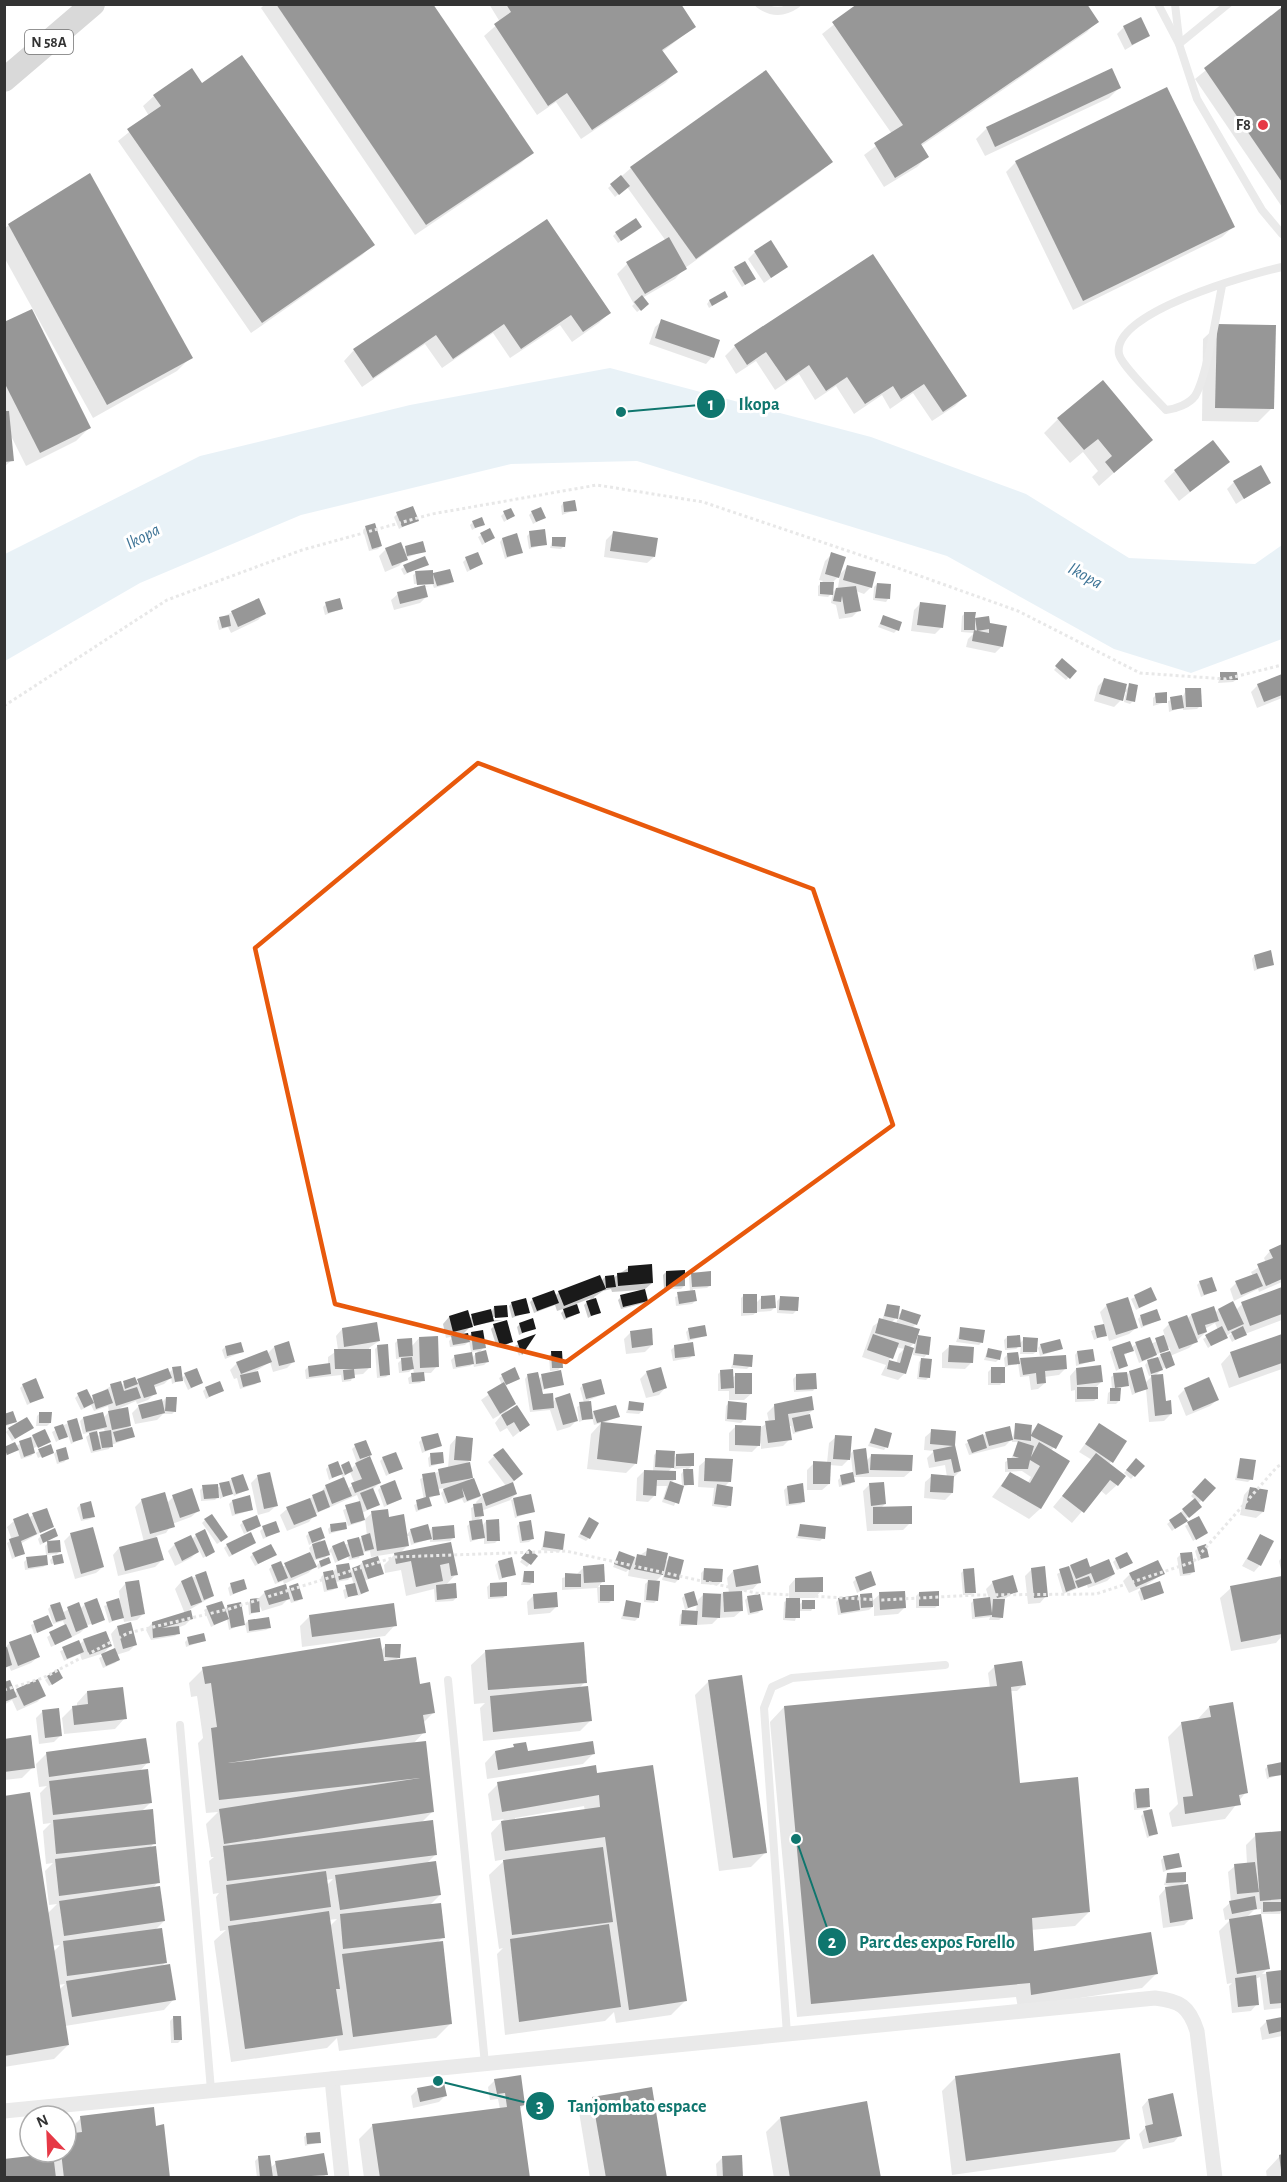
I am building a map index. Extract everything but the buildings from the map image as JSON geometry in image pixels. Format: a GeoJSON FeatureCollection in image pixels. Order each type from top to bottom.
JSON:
{"type":"FeatureCollection","features":[{"type":"Feature","properties":{"kind":"main road","name":"N 58A"},"geometry":{"type":"LineString","coordinates":[[4,80],[93,4]]}},
{"type":"Feature","properties":{"kind":"street"},"geometry":{"type":"LineString","coordinates":[[4,2111],[1155,1998],[1175,2001],[1191,2014],[1197,2031],[1215,2178]]}},
{"type":"Feature","properties":{"kind":"street"},"geometry":{"type":"LineString","coordinates":[[332,2079],[342,2178]]}},
{"type":"Feature","properties":{"kind":"lane"},"geometry":{"type":"LineString","coordinates":[[759,4],[769,11],[789,10],[797,4]]}},
{"type":"Feature","properties":{"kind":"lane"},"geometry":{"type":"LineString","coordinates":[[1158,4],[1179,44],[1197,99],[1262,210],[1282,234]]}},
{"type":"Feature","properties":{"kind":"lane"},"geometry":{"type":"LineString","coordinates":[[1175,4],[1179,44]]}},
{"type":"Feature","properties":{"kind":"lane"},"geometry":{"type":"LineString","coordinates":[[1179,44],[1228,4]]}},
{"type":"Feature","properties":{"kind":"lane"},"geometry":{"type":"LineString","coordinates":[[1222,286],[1195,396],[1188,402],[1166,410],[1123,364],[1118,351],[1122,338],[1139,322],[1192,294],[1222,286],[1250,274],[1282,267]]}},
{"type":"Feature","properties":{"kind":"lane"},"geometry":{"type":"LineString","coordinates":[[787,2034],[764,1708],[772,1687],[792,1678],[945,1665]]}},
{"type":"Feature","properties":{"kind":"lane"},"geometry":{"type":"LineString","coordinates":[[448,1680],[485,2064]]}},
{"type":"Feature","properties":{"kind":"lane"},"geometry":{"type":"LineString","coordinates":[[180,1725],[211,2090]]}},
{"type":"Feature","properties":{"kind":"path"},"geometry":{"type":"LineString","coordinates":[[4,706],[166,600],[302,550],[432,514],[597,485],[702,502],[878,561],[1018,611],[1140,673],[1227,679],[1282,665]]}},
{"type":"Feature","properties":{"kind":"path"},"geometry":{"type":"LineString","coordinates":[[4,1690],[43,1678],[128,1633],[229,1609],[395,1557],[566,1551],[756,1593],[882,1600],[976,1595],[1096,1594],[1193,1562],[1282,1464]]}},
{"type":"Feature","properties":{"kind":"highlighted area"},"geometry":{"type":"Polygon","coordinates":[[[478,763],[813,889],[893,1125],[566,1362],[335,1304],[255,948],[478,763]]]}},
{"type":"Feature","properties":{"kind":"water"},"geometry":{"type":"Polygon","coordinates":[[[610,368],[871,437],[1026,494],[1129,558],[1255,564],[1282,545],[1282,639],[1191,673],[1114,649],[947,556],[637,461],[511,464],[301,515],[140,583],[5,661],[5,554],[200,456],[410,405],[610,368]]]}},
{"type":"Feature","properties":{"kind":"place","name":"F8"},"geometry":{"type":"Point","coordinates":[1263,125]}},
{"type":"Feature","properties":{"kind":"place","name":"Ikopa"},"geometry":{"type":"Point","coordinates":[621,412]}},
{"type":"Feature","properties":{"kind":"place","name":"Parc des expos Forello"},"geometry":{"type":"Point","coordinates":[796,1839]}},
{"type":"Feature","properties":{"kind":"place","name":"Tanjombato espace"},"geometry":{"type":"Point","coordinates":[438,2081]}}]}
